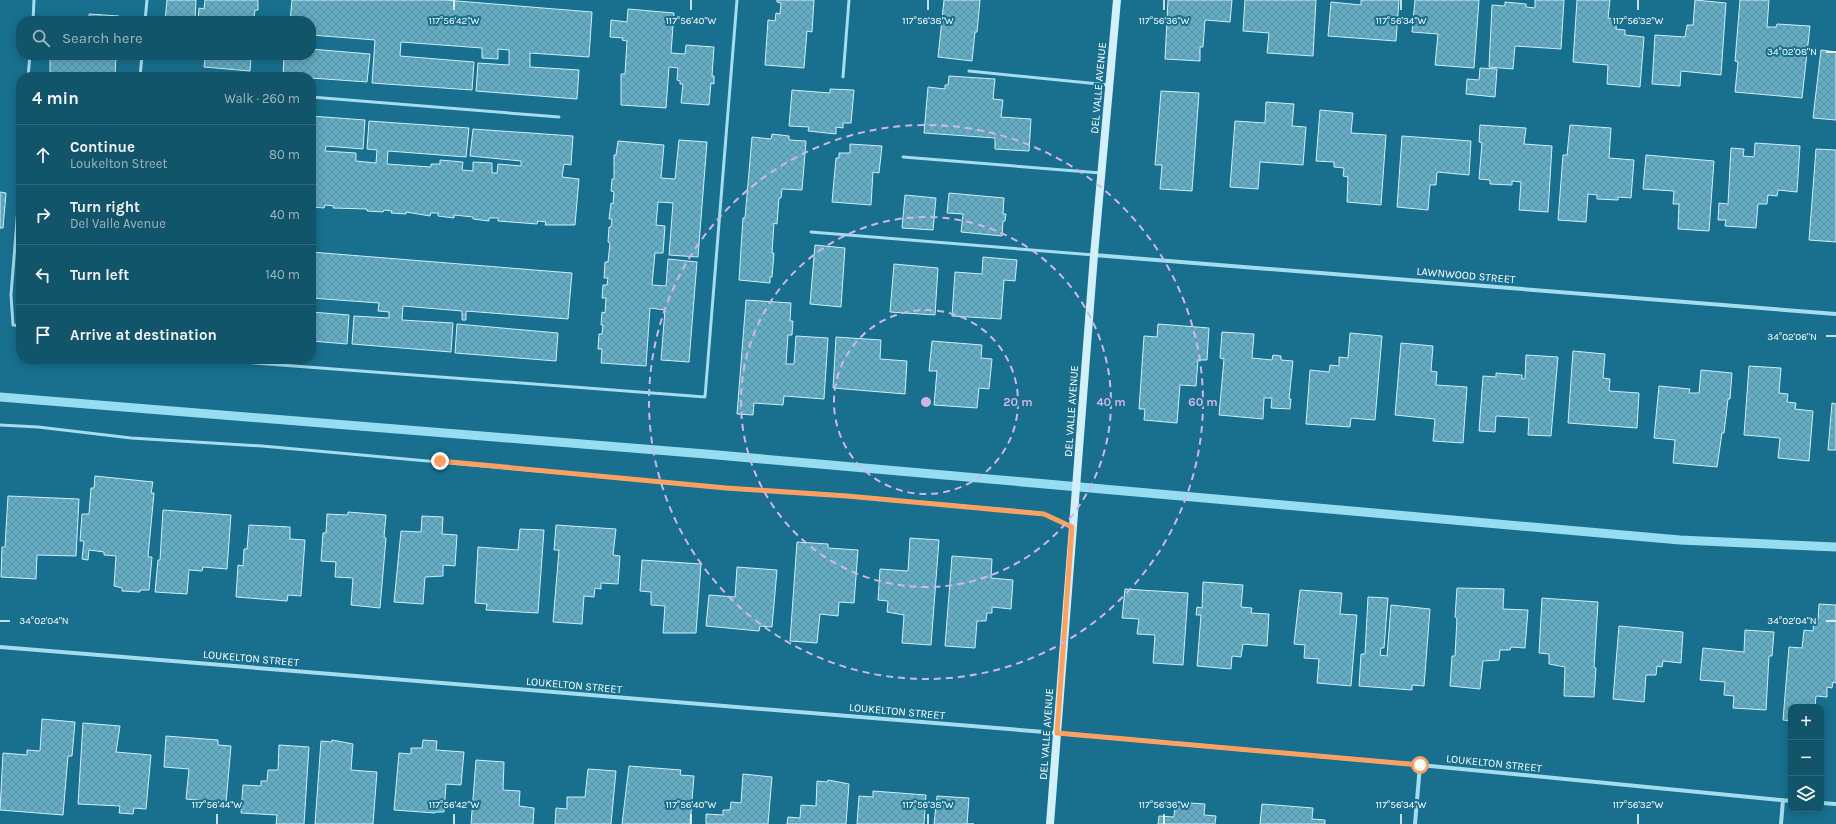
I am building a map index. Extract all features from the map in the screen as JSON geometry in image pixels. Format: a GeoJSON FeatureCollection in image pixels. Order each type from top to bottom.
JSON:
{"type":"FeatureCollection","features":[{"type":"Feature","properties":{"kind":"street","name":"DEL VALLE AVENUE"},"geometry":{"type":"LineString","coordinates":[[1050,824],[1078,451],[1117,0]]}},
{"type":"Feature","properties":{"kind":"street","name":"LAWNWOOD STREET"},"geometry":{"type":"LineString","coordinates":[[1094,255],[1836,314]]}},
{"type":"Feature","properties":{"kind":"street","name":"LOUKELTON STREET"},"geometry":{"type":"LineString","coordinates":[[0,647],[1057,733],[1420,765],[1788,801]]}},
{"type":"Feature","properties":{"kind":"street"},"geometry":{"type":"LineString","coordinates":[[1415,824],[1420,765]]}},
{"type":"Feature","properties":{"kind":"street"},"geometry":{"type":"LineString","coordinates":[[1781,824],[1783,800]]}},
{"type":"Feature","properties":{"kind":"street"},"geometry":{"type":"LineString","coordinates":[[1824,803],[1836,804]]}},
{"type":"Feature","properties":{"kind":"lane"},"geometry":{"type":"LineString","coordinates":[[33,16],[34,0]]}},
{"type":"Feature","properties":{"kind":"lane"},"geometry":{"type":"LineString","coordinates":[[145,16],[147,0]]}},
{"type":"Feature","properties":{"kind":"lane"},"geometry":{"type":"LineString","coordinates":[[270,364],[705,396],[737,0]]}},
{"type":"Feature","properties":{"kind":"lane"},"geometry":{"type":"LineString","coordinates":[[843,77],[849,0]]}},
{"type":"Feature","properties":{"kind":"lane"},"geometry":{"type":"LineString","coordinates":[[28,72],[30,60]]}},
{"type":"Feature","properties":{"kind":"lane"},"geometry":{"type":"LineString","coordinates":[[140,72],[142,60]]}},
{"type":"Feature","properties":{"kind":"lane"},"geometry":{"type":"LineString","coordinates":[[969,71],[1109,85]]}},
{"type":"Feature","properties":{"kind":"lane"},"geometry":{"type":"LineString","coordinates":[[316,97],[559,117]]}},
{"type":"Feature","properties":{"kind":"lane"},"geometry":{"type":"LineString","coordinates":[[903,158],[1101,173]]}},
{"type":"Feature","properties":{"kind":"lane"},"geometry":{"type":"LineString","coordinates":[[16,232],[11,295],[13,325],[16,325]]}},
{"type":"Feature","properties":{"kind":"lane"},"geometry":{"type":"LineString","coordinates":[[811,232],[1094,255]]}},
{"type":"Feature","properties":{"kind":"lane"},"geometry":{"type":"LineString","coordinates":[[0,425],[38,427],[131,438],[262,446],[726,488],[847,496],[1031,512],[1044,514],[1072,527]]}},
{"type":"Feature","properties":{"kind":"building"},"geometry":{"type":"Polygon","coordinates":[[[167,0],[196,0],[195,16],[165,16],[167,0]]]}},
{"type":"Feature","properties":{"kind":"building"},"geometry":{"type":"Polygon","coordinates":[[[205,0],[258,0],[258,10],[255,10],[254,16],[198,16],[199,8],[204,9],[205,0]]]}},
{"type":"Feature","properties":{"kind":"building"},"geometry":{"type":"Polygon","coordinates":[[[292,0],[445,0],[592,12],[589,57],[530,53],[530,67],[579,70],[577,99],[476,91],[478,63],[509,65],[509,50],[498,49],[498,59],[482,58],[482,48],[401,42],[400,56],[474,62],[472,90],[372,83],[375,40],[316,35],[316,16],[290,16],[292,0]]]}},
{"type":"Feature","properties":{"kind":"building"},"geometry":{"type":"Polygon","coordinates":[[[777,0],[814,0],[812,32],[807,31],[804,68],[765,65],[768,20],[775,21],[776,13],[780,14],[781,3],[777,2],[777,0]]]}},
{"type":"Feature","properties":{"kind":"building"},"geometry":{"type":"Polygon","coordinates":[[[944,0],[980,0],[972,61],[938,57],[944,0]]]}},
{"type":"Feature","properties":{"kind":"building"},"geometry":{"type":"Polygon","coordinates":[[[1168,0],[1232,0],[1230,22],[1205,20],[1203,47],[1200,47],[1200,61],[1165,59],[1168,0]]]}},
{"type":"Feature","properties":{"kind":"building"},"geometry":{"type":"Polygon","coordinates":[[[1245,0],[1316,0],[1313,56],[1267,53],[1269,33],[1243,31],[1245,0]]]}},
{"type":"Feature","properties":{"kind":"building"},"geometry":{"type":"Polygon","coordinates":[[[1361,0],[1399,0],[1396,41],[1328,36],[1331,2],[1361,5],[1361,0]]]}},
{"type":"Feature","properties":{"kind":"building"},"geometry":{"type":"Polygon","coordinates":[[[1415,0],[1479,0],[1474,68],[1435,65],[1438,34],[1412,32],[1415,0]]]}},
{"type":"Feature","properties":{"kind":"building"},"geometry":{"type":"Polygon","coordinates":[[[1535,0],[1564,0],[1561,49],[1515,46],[1513,69],[1489,67],[1492,5],[1505,6],[1505,2],[1526,4],[1526,7],[1535,8],[1535,0]]]}},
{"type":"Feature","properties":{"kind":"building"},"geometry":{"type":"Polygon","coordinates":[[[1577,0],[1610,0],[1608,18],[1617,19],[1616,29],[1625,30],[1625,35],[1644,37],[1640,87],[1607,84],[1608,65],[1573,62],[1577,0]]]}},
{"type":"Feature","properties":{"kind":"building"},"geometry":{"type":"Polygon","coordinates":[[[1695,0],[1726,3],[1721,75],[1681,71],[1680,86],[1652,84],[1655,35],[1685,37],[1687,25],[1693,25],[1695,0]]]}},
{"type":"Feature","properties":{"kind":"building"},"geometry":{"type":"Polygon","coordinates":[[[1740,0],[1769,0],[1767,27],[1776,27],[1777,24],[1810,26],[1802,98],[1735,92],[1738,62],[1735,61],[1740,0]]]}},
{"type":"Feature","properties":{"kind":"building"},"geometry":{"type":"Polygon","coordinates":[[[628,9],[674,13],[671,53],[685,54],[686,45],[714,47],[712,76],[714,76],[714,84],[711,83],[709,105],[681,103],[683,84],[680,84],[680,81],[677,80],[678,68],[669,67],[666,108],[621,105],[621,74],[625,74],[627,41],[622,40],[623,38],[610,37],[611,20],[627,22],[628,9]]]}},
{"type":"Feature","properties":{"kind":"building"},"geometry":{"type":"Polygon","coordinates":[[[89,14],[119,16],[89,16],[89,14]]]}},
{"type":"Feature","properties":{"kind":"building"},"geometry":{"type":"Polygon","coordinates":[[[316,49],[370,54],[367,82],[316,78],[316,72],[283,72],[284,60],[316,60],[316,49]]]}},
{"type":"Feature","properties":{"kind":"building"},"geometry":{"type":"Polygon","coordinates":[[[1821,50],[1836,52],[1836,120],[1813,118],[1821,50]]]}},
{"type":"Feature","properties":{"kind":"building"},"geometry":{"type":"Polygon","coordinates":[[[50,60],[116,60],[115,72],[50,72],[50,60]]]}},
{"type":"Feature","properties":{"kind":"building"},"geometry":{"type":"Polygon","coordinates":[[[205,60],[251,60],[250,71],[204,67],[205,60]]]}},
{"type":"Feature","properties":{"kind":"building"},"geometry":{"type":"Polygon","coordinates":[[[1480,68],[1497,69],[1495,97],[1466,94],[1467,79],[1479,80],[1480,68]]]}},
{"type":"Feature","properties":{"kind":"building"},"geometry":{"type":"Polygon","coordinates":[[[949,76],[995,79],[993,99],[1003,100],[1001,117],[1031,119],[1029,151],[995,149],[995,138],[924,133],[928,87],[945,89],[945,85],[948,85],[949,76]]]}},
{"type":"Feature","properties":{"kind":"building"},"geometry":{"type":"Polygon","coordinates":[[[830,89],[854,90],[851,123],[843,123],[843,128],[836,127],[836,134],[808,131],[809,127],[789,126],[792,90],[830,93],[830,89]]]}},
{"type":"Feature","properties":{"kind":"building"},"geometry":{"type":"Polygon","coordinates":[[[1161,91],[1199,93],[1192,191],[1160,189],[1162,165],[1155,165],[1161,91]]]}},
{"type":"Feature","properties":{"kind":"building"},"geometry":{"type":"Polygon","coordinates":[[[1266,102],[1294,104],[1292,126],[1306,127],[1303,165],[1260,162],[1258,189],[1230,187],[1235,121],[1265,123],[1266,102]]]}},
{"type":"Feature","properties":{"kind":"building"},"geometry":{"type":"Polygon","coordinates":[[[1320,110],[1353,113],[1351,133],[1386,135],[1381,205],[1347,202],[1348,177],[1343,176],[1344,168],[1334,167],[1334,162],[1316,161],[1320,110]]]}},
{"type":"Feature","properties":{"kind":"building"},"geometry":{"type":"Polygon","coordinates":[[[316,116],[365,120],[363,149],[326,146],[325,151],[356,153],[356,161],[376,163],[377,150],[367,149],[369,121],[469,128],[466,157],[388,151],[387,164],[431,167],[431,164],[440,164],[440,160],[463,162],[462,170],[473,171],[473,162],[492,163],[492,173],[497,173],[498,164],[521,166],[521,161],[470,156],[473,129],[573,136],[571,165],[564,164],[562,177],[579,179],[575,225],[545,225],[546,222],[538,221],[537,224],[498,221],[498,218],[489,218],[489,221],[473,219],[473,217],[454,215],[454,218],[438,216],[438,213],[431,213],[430,216],[406,212],[406,214],[391,213],[392,211],[384,210],[383,212],[367,211],[367,209],[333,208],[334,206],[325,205],[324,208],[316,207],[316,116]]]}},
{"type":"Feature","properties":{"kind":"building"},"geometry":{"type":"Polygon","coordinates":[[[1480,125],[1526,128],[1524,144],[1552,146],[1548,212],[1519,210],[1521,182],[1512,181],[1512,185],[1490,184],[1490,180],[1479,179],[1482,143],[1479,142],[1480,125]]]}},
{"type":"Feature","properties":{"kind":"building"},"geometry":{"type":"Polygon","coordinates":[[[1570,125],[1611,128],[1609,158],[1634,160],[1631,198],[1618,197],[1618,200],[1597,199],[1597,195],[1588,194],[1586,222],[1558,220],[1563,155],[1567,155],[1570,125]]]}},
{"type":"Feature","properties":{"kind":"building"},"geometry":{"type":"Polygon","coordinates":[[[772,134],[789,136],[789,140],[806,141],[802,190],[782,189],[781,198],[779,198],[777,224],[774,223],[772,253],[774,253],[770,283],[739,280],[743,218],[745,218],[752,137],[771,139],[772,134]]]}},
{"type":"Feature","properties":{"kind":"building"},"geometry":{"type":"Polygon","coordinates":[[[1402,136],[1471,141],[1469,175],[1437,172],[1436,185],[1430,185],[1428,210],[1397,207],[1402,136]]]}},
{"type":"Feature","properties":{"kind":"building"},"geometry":{"type":"Polygon","coordinates":[[[679,140],[707,142],[698,257],[669,255],[673,203],[658,202],[656,225],[665,226],[663,253],[655,253],[652,285],[666,286],[668,259],[697,262],[689,362],[661,360],[665,310],[650,308],[646,366],[601,363],[602,349],[598,349],[599,334],[602,334],[602,312],[605,313],[606,298],[602,298],[603,285],[607,285],[608,278],[604,278],[605,262],[608,262],[610,243],[608,242],[609,227],[611,227],[612,219],[609,219],[611,203],[613,204],[614,192],[611,191],[612,179],[614,179],[614,155],[616,155],[618,141],[664,145],[661,178],[675,179],[679,140]]]}},
{"type":"Feature","properties":{"kind":"building"},"geometry":{"type":"Polygon","coordinates":[[[1755,143],[1800,146],[1797,192],[1778,190],[1777,196],[1768,195],[1767,204],[1758,204],[1756,228],[1725,226],[1726,220],[1718,220],[1719,203],[1728,204],[1731,148],[1744,149],[1743,156],[1754,157],[1755,143]]]}},
{"type":"Feature","properties":{"kind":"building"},"geometry":{"type":"Polygon","coordinates":[[[850,144],[882,146],[879,173],[873,172],[871,205],[832,202],[836,158],[839,158],[839,153],[850,153],[850,144]]]}},
{"type":"Feature","properties":{"kind":"building"},"geometry":{"type":"Polygon","coordinates":[[[1816,149],[1836,150],[1836,242],[1809,240],[1816,149]]]}},
{"type":"Feature","properties":{"kind":"building"},"geometry":{"type":"Polygon","coordinates":[[[1646,155],[1714,161],[1709,231],[1678,229],[1679,204],[1673,204],[1674,191],[1643,189],[1646,155]]]}},
{"type":"Feature","properties":{"kind":"building"},"geometry":{"type":"Polygon","coordinates":[[[0,192],[6,193],[3,228],[0,228],[0,192]]]}},
{"type":"Feature","properties":{"kind":"building"},"geometry":{"type":"Polygon","coordinates":[[[949,193],[1004,198],[1003,214],[1006,214],[1005,221],[1003,221],[1002,236],[961,232],[963,214],[947,213],[949,193]]]}},
{"type":"Feature","properties":{"kind":"building"},"geometry":{"type":"Polygon","coordinates":[[[905,195],[936,198],[933,230],[902,228],[905,195]]]}},
{"type":"Feature","properties":{"kind":"building"},"geometry":{"type":"Polygon","coordinates":[[[815,245],[845,248],[841,307],[810,304],[815,245]]]}},
{"type":"Feature","properties":{"kind":"building"},"geometry":{"type":"Polygon","coordinates":[[[316,252],[572,273],[568,319],[466,311],[466,320],[462,320],[462,311],[403,306],[402,320],[453,323],[451,352],[352,344],[354,316],[389,318],[389,312],[378,311],[379,303],[316,298],[316,252]]]}},
{"type":"Feature","properties":{"kind":"building"},"geometry":{"type":"Polygon","coordinates":[[[983,257],[1017,260],[1015,281],[1004,280],[1001,319],[952,316],[955,272],[982,274],[983,257]]]}},
{"type":"Feature","properties":{"kind":"building"},"geometry":{"type":"Polygon","coordinates":[[[894,264],[938,268],[935,315],[890,312],[894,264]]]}},
{"type":"Feature","properties":{"kind":"building"},"geometry":{"type":"Polygon","coordinates":[[[746,300],[791,303],[790,321],[793,321],[792,335],[788,335],[786,364],[794,364],[796,336],[828,338],[824,399],[784,396],[783,405],[754,403],[753,415],[737,414],[746,300]]]}},
{"type":"Feature","properties":{"kind":"building"},"geometry":{"type":"Polygon","coordinates":[[[316,312],[349,315],[347,344],[316,341],[316,312]]]}},
{"type":"Feature","properties":{"kind":"building"},"geometry":{"type":"Polygon","coordinates":[[[457,324],[558,333],[556,361],[455,353],[457,324]]]}},
{"type":"Feature","properties":{"kind":"building"},"geometry":{"type":"Polygon","coordinates":[[[1158,324],[1209,328],[1207,360],[1198,360],[1196,386],[1180,385],[1177,423],[1144,420],[1145,409],[1139,409],[1144,336],[1157,337],[1158,324]]]}},
{"type":"Feature","properties":{"kind":"building"},"geometry":{"type":"Polygon","coordinates":[[[1222,332],[1254,334],[1252,358],[1272,360],[1273,355],[1281,356],[1281,360],[1293,361],[1289,399],[1291,399],[1290,409],[1271,408],[1272,398],[1264,398],[1263,419],[1219,415],[1224,359],[1220,358],[1222,332]]]}},
{"type":"Feature","properties":{"kind":"building"},"geometry":{"type":"Polygon","coordinates":[[[1350,333],[1382,336],[1375,420],[1351,418],[1350,427],[1306,424],[1310,370],[1329,372],[1330,365],[1339,366],[1339,357],[1348,358],[1350,333]]]}},
{"type":"Feature","properties":{"kind":"building"},"geometry":{"type":"Polygon","coordinates":[[[836,337],[881,340],[880,359],[907,361],[905,394],[833,388],[836,337]]]}},
{"type":"Feature","properties":{"kind":"building"},"geometry":{"type":"Polygon","coordinates":[[[932,341],[982,345],[981,358],[992,359],[989,389],[979,388],[977,408],[934,405],[937,371],[929,371],[932,341]]]}},
{"type":"Feature","properties":{"kind":"building"},"geometry":{"type":"Polygon","coordinates":[[[1401,343],[1433,346],[1431,371],[1437,372],[1436,385],[1467,387],[1463,443],[1433,441],[1435,419],[1395,415],[1401,343]]]}},
{"type":"Feature","properties":{"kind":"building"},"geometry":{"type":"Polygon","coordinates":[[[1573,351],[1605,354],[1603,378],[1610,379],[1609,391],[1639,393],[1637,428],[1568,423],[1573,351]]]}},
{"type":"Feature","properties":{"kind":"building"},"geometry":{"type":"Polygon","coordinates":[[[1526,355],[1558,357],[1551,436],[1528,435],[1529,418],[1496,416],[1495,432],[1479,431],[1483,376],[1496,377],[1496,373],[1522,375],[1522,379],[1525,379],[1526,355]]]}},
{"type":"Feature","properties":{"kind":"building"},"geometry":{"type":"Polygon","coordinates":[[[1749,366],[1781,368],[1779,393],[1788,394],[1787,402],[1796,403],[1795,409],[1813,411],[1809,461],[1778,458],[1780,438],[1744,435],[1749,366]]]}},
{"type":"Feature","properties":{"kind":"building"},"geometry":{"type":"Polygon","coordinates":[[[1701,370],[1732,373],[1730,399],[1728,399],[1724,433],[1722,433],[1717,467],[1673,463],[1675,440],[1654,438],[1659,386],[1690,389],[1689,393],[1699,393],[1701,370]]]}},
{"type":"Feature","properties":{"kind":"building"},"geometry":{"type":"Polygon","coordinates":[[[1832,403],[1836,404],[1836,450],[1828,450],[1832,403]]]}},
{"type":"Feature","properties":{"kind":"building"},"geometry":{"type":"Polygon","coordinates":[[[95,476],[153,482],[151,493],[154,493],[148,557],[152,557],[149,590],[140,590],[140,592],[122,591],[122,588],[114,586],[116,556],[104,555],[104,552],[89,550],[88,560],[82,559],[84,541],[80,541],[82,514],[89,514],[91,488],[94,488],[95,476]]]}},
{"type":"Feature","properties":{"kind":"building"},"geometry":{"type":"Polygon","coordinates":[[[8,496],[79,499],[76,556],[37,555],[36,579],[1,577],[2,547],[5,547],[8,496]]]}},
{"type":"Feature","properties":{"kind":"building"},"geometry":{"type":"Polygon","coordinates":[[[163,510],[231,515],[227,569],[203,567],[202,571],[189,570],[187,594],[155,592],[158,560],[160,560],[163,510]]]}},
{"type":"Feature","properties":{"kind":"building"},"geometry":{"type":"Polygon","coordinates":[[[348,512],[386,515],[384,537],[386,538],[380,608],[351,605],[353,578],[335,577],[336,562],[321,561],[323,533],[326,533],[327,514],[348,515],[348,512]]]}},
{"type":"Feature","properties":{"kind":"building"},"geometry":{"type":"Polygon","coordinates":[[[422,516],[443,517],[442,534],[457,535],[455,566],[443,565],[443,576],[425,577],[423,604],[394,602],[401,531],[421,532],[422,516]]]}},
{"type":"Feature","properties":{"kind":"building"},"geometry":{"type":"Polygon","coordinates":[[[249,525],[290,527],[290,539],[305,540],[301,596],[288,595],[287,601],[236,597],[238,565],[243,566],[244,549],[247,549],[249,525]]]}},
{"type":"Feature","properties":{"kind":"building"},"geometry":{"type":"Polygon","coordinates":[[[556,525],[616,529],[613,555],[620,556],[618,584],[601,583],[601,589],[595,588],[594,597],[584,596],[582,624],[553,622],[559,550],[554,550],[556,525]]]}},
{"type":"Feature","properties":{"kind":"building"},"geometry":{"type":"Polygon","coordinates":[[[520,529],[544,530],[538,613],[486,610],[487,604],[475,603],[478,547],[518,550],[520,529]]]}},
{"type":"Feature","properties":{"kind":"building"},"geometry":{"type":"Polygon","coordinates":[[[910,538],[939,540],[931,645],[902,643],[904,615],[887,612],[888,601],[878,600],[880,569],[908,571],[910,538]]]}},
{"type":"Feature","properties":{"kind":"building"},"geometry":{"type":"Polygon","coordinates":[[[797,542],[828,544],[828,548],[858,550],[854,603],[839,602],[838,616],[820,614],[817,643],[790,641],[797,542]]]}},
{"type":"Feature","properties":{"kind":"building"},"geometry":{"type":"Polygon","coordinates":[[[952,556],[992,559],[991,578],[1013,580],[1011,609],[992,607],[992,613],[987,613],[986,621],[977,621],[975,648],[945,646],[952,556]]]}},
{"type":"Feature","properties":{"kind":"building"},"geometry":{"type":"Polygon","coordinates":[[[642,560],[701,564],[696,633],[663,633],[665,606],[651,605],[651,592],[640,591],[642,560]]]}},
{"type":"Feature","properties":{"kind":"building"},"geometry":{"type":"Polygon","coordinates":[[[737,567],[777,570],[772,627],[760,626],[759,631],[706,626],[709,595],[735,597],[737,567]]]}},
{"type":"Feature","properties":{"kind":"building"},"geometry":{"type":"Polygon","coordinates":[[[1203,582],[1243,585],[1241,607],[1252,608],[1251,613],[1269,614],[1267,646],[1243,644],[1241,657],[1232,656],[1231,669],[1197,666],[1201,615],[1196,615],[1197,607],[1202,608],[1203,582]]]}},
{"type":"Feature","properties":{"kind":"building"},"geometry":{"type":"Polygon","coordinates":[[[1457,588],[1504,589],[1503,609],[1528,610],[1525,648],[1511,647],[1510,650],[1500,650],[1499,660],[1483,661],[1480,689],[1450,686],[1452,656],[1455,656],[1457,588]]]}},
{"type":"Feature","properties":{"kind":"building"},"geometry":{"type":"Polygon","coordinates":[[[1125,589],[1188,593],[1183,665],[1153,663],[1155,635],[1137,634],[1139,619],[1122,618],[1125,589]]]}},
{"type":"Feature","properties":{"kind":"building"},"geometry":{"type":"Polygon","coordinates":[[[1300,590],[1342,593],[1340,614],[1357,615],[1351,686],[1317,683],[1319,659],[1304,658],[1305,645],[1294,644],[1300,590]]]}},
{"type":"Feature","properties":{"kind":"building"},"geometry":{"type":"Polygon","coordinates":[[[1368,597],[1388,598],[1384,648],[1381,648],[1380,655],[1387,656],[1391,605],[1430,609],[1424,686],[1412,685],[1412,690],[1359,686],[1361,654],[1365,654],[1368,597]]]}},
{"type":"Feature","properties":{"kind":"building"},"geometry":{"type":"Polygon","coordinates":[[[1542,598],[1598,602],[1594,667],[1596,668],[1594,697],[1564,696],[1565,667],[1549,664],[1549,654],[1539,653],[1542,598]]]}},
{"type":"Feature","properties":{"kind":"building"},"geometry":{"type":"Polygon","coordinates":[[[1819,604],[1836,605],[1836,683],[1833,682],[1832,688],[1827,687],[1827,697],[1816,696],[1815,704],[1788,704],[1788,721],[1783,720],[1789,647],[1802,648],[1804,630],[1813,631],[1814,619],[1818,620],[1819,604]]]}},
{"type":"Feature","properties":{"kind":"building"},"geometry":{"type":"Polygon","coordinates":[[[1619,626],[1683,632],[1681,663],[1663,661],[1662,667],[1657,666],[1656,675],[1646,675],[1644,702],[1613,699],[1619,626]]]}},
{"type":"Feature","properties":{"kind":"building"},"geometry":{"type":"Polygon","coordinates":[[[1745,630],[1774,632],[1772,656],[1769,656],[1766,710],[1733,708],[1734,696],[1724,695],[1725,682],[1700,680],[1703,648],[1744,652],[1745,630]]]}},
{"type":"Feature","properties":{"kind":"building"},"geometry":{"type":"Polygon","coordinates":[[[42,719],[75,722],[72,756],[68,756],[63,815],[0,810],[3,753],[27,755],[27,750],[40,751],[42,719]]]}},
{"type":"Feature","properties":{"kind":"building"},"geometry":{"type":"Polygon","coordinates":[[[83,723],[120,726],[116,752],[151,755],[146,809],[134,808],[133,814],[119,813],[120,806],[78,804],[83,723]]]}},
{"type":"Feature","properties":{"kind":"building"},"geometry":{"type":"Polygon","coordinates":[[[166,736],[218,740],[218,745],[231,746],[226,803],[186,799],[189,769],[164,767],[166,736]]]}},
{"type":"Feature","properties":{"kind":"building"},"geometry":{"type":"Polygon","coordinates":[[[332,740],[353,744],[351,770],[377,772],[373,824],[315,824],[321,741],[332,742],[332,740]]]}},
{"type":"Feature","properties":{"kind":"building"},"geometry":{"type":"Polygon","coordinates":[[[423,740],[437,741],[436,750],[464,752],[461,785],[446,784],[444,812],[435,813],[394,810],[399,753],[411,754],[411,748],[422,748],[423,740]]]}},
{"type":"Feature","properties":{"kind":"building"},"geometry":{"type":"Polygon","coordinates":[[[279,745],[309,747],[304,824],[276,824],[277,815],[241,813],[243,785],[261,786],[261,781],[267,781],[268,770],[278,770],[279,745]]]}},
{"type":"Feature","properties":{"kind":"building"},"geometry":{"type":"Polygon","coordinates":[[[476,760],[504,762],[503,790],[520,791],[519,806],[534,808],[533,824],[471,824],[476,760]]]}},
{"type":"Feature","properties":{"kind":"building"},"geometry":{"type":"Polygon","coordinates":[[[629,766],[681,770],[680,775],[694,776],[690,824],[622,824],[629,766]]]}},
{"type":"Feature","properties":{"kind":"building"},"geometry":{"type":"Polygon","coordinates":[[[588,769],[616,771],[611,824],[555,824],[556,808],[567,809],[567,797],[585,797],[588,769]]]}},
{"type":"Feature","properties":{"kind":"building"},"geometry":{"type":"Polygon","coordinates":[[[743,774],[772,777],[768,824],[706,824],[706,814],[723,815],[723,810],[730,810],[731,802],[741,803],[743,774]]]}},
{"type":"Feature","properties":{"kind":"building"},"geometry":{"type":"Polygon","coordinates":[[[828,780],[849,784],[846,824],[787,824],[788,817],[800,818],[801,805],[816,806],[817,781],[827,782],[828,780]]]}},
{"type":"Feature","properties":{"kind":"building"},"geometry":{"type":"Polygon","coordinates":[[[873,791],[926,795],[924,824],[857,824],[859,796],[873,797],[873,791]]]}},
{"type":"Feature","properties":{"kind":"building"},"geometry":{"type":"Polygon","coordinates":[[[937,796],[969,798],[967,824],[934,824],[937,796]]]}},
{"type":"Feature","properties":{"kind":"building"},"geometry":{"type":"Polygon","coordinates":[[[1175,802],[1205,804],[1204,815],[1216,816],[1215,824],[1158,824],[1159,816],[1174,817],[1175,802]]]}},
{"type":"Feature","properties":{"kind":"building"},"geometry":{"type":"Polygon","coordinates":[[[1262,804],[1313,808],[1312,819],[1325,820],[1325,824],[1260,824],[1262,804]]]}},
{"type":"Feature","properties":{"kind":"waterway"},"geometry":{"type":"LineString","coordinates":[[0,397],[706,454],[1680,540],[1836,547]]}},
{"type":"Feature","properties":{"kind":"route"},"geometry":{"type":"LineString","coordinates":[[440,461],[625,477],[726,488],[847,496],[1044,514],[1072,527],[1057,733],[1420,765]]}}]}
